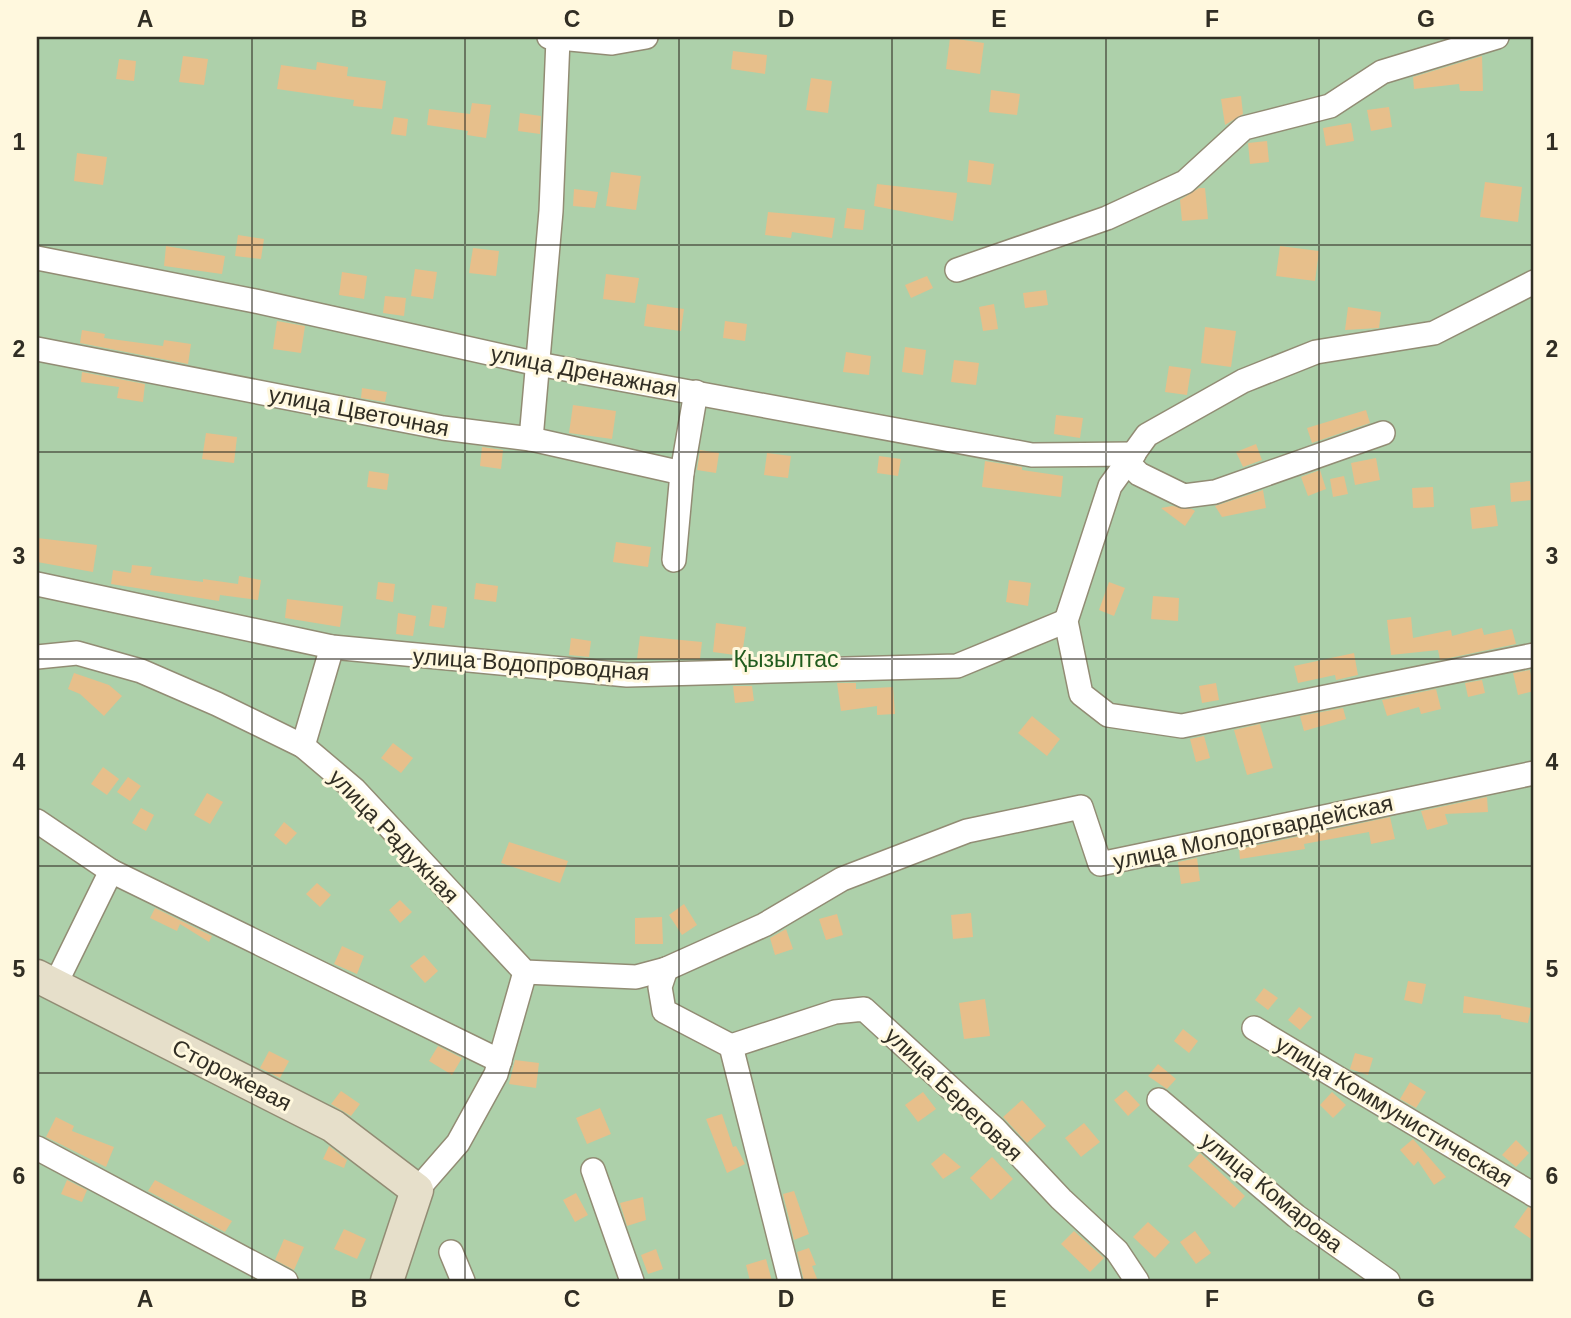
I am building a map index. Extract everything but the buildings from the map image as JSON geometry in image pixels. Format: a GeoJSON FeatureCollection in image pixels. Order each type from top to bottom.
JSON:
{"type":"FeatureCollection","features":[{"type":"Feature","properties":{"kind":"street"},"geometry":{"type":"LineString","coordinates":[[531,439],[551,211],[554,37],[612,43],[646,37]]}},
{"type":"Feature","properties":{"kind":"street"},"geometry":{"type":"LineString","coordinates":[[957,270],[1107,218],[1185,181],[1244,128],[1330,106],[1382,72],[1497,37]]}},
{"type":"Feature","properties":{"kind":"street","name":"улица Дренажная"},"geometry":{"type":"LineString","coordinates":[[37,258],[256,301],[538,363],[1032,455],[1131,458]]}},
{"type":"Feature","properties":{"kind":"street"},"geometry":{"type":"LineString","coordinates":[[1534,282],[1434,333],[1316,352],[1243,381],[1147,435],[1110,486],[1066,621],[1081,694],[1108,715],[1181,726],[1534,655]]}},
{"type":"Feature","properties":{"kind":"street","name":"улица Цветочная"},"geometry":{"type":"LineString","coordinates":[[37,349],[443,428],[531,439],[682,473]]}},
{"type":"Feature","properties":{"kind":"street"},"geometry":{"type":"LineString","coordinates":[[674,560],[682,473],[696,392]]}},
{"type":"Feature","properties":{"kind":"street"},"geometry":{"type":"LineString","coordinates":[[1131,458],[1139,474],[1184,496],[1215,492],[1384,433]]}},
{"type":"Feature","properties":{"kind":"street","name":"улица Водопроводная"},"geometry":{"type":"LineString","coordinates":[[37,584],[332,647],[627,675],[957,666],[1066,621]]}},
{"type":"Feature","properties":{"kind":"street"},"geometry":{"type":"LineString","coordinates":[[303,746],[332,647]]}},
{"type":"Feature","properties":{"kind":"street","name":"улица Радужная"},"geometry":{"type":"LineString","coordinates":[[37,657],[78,653],[141,671],[303,746],[355,790],[525,972]]}},
{"type":"Feature","properties":{"kind":"street","name":"улица Молодогвардейская"},"geometry":{"type":"LineString","coordinates":[[666,969],[765,925],[842,879],[967,831],[1012,820],[1081,807],[1100,864],[1534,773]]}},
{"type":"Feature","properties":{"kind":"street"},"geometry":{"type":"LineString","coordinates":[[37,821],[111,871],[500,1061]]}},
{"type":"Feature","properties":{"kind":"street"},"geometry":{"type":"LineString","coordinates":[[46,981],[111,871]]}},
{"type":"Feature","properties":{"kind":"street"},"geometry":{"type":"LineString","coordinates":[[387,1281],[418,1190],[458,1143],[496,1074],[525,972],[636,977],[666,969]]}},
{"type":"Feature","properties":{"kind":"street"},"geometry":{"type":"LineString","coordinates":[[666,969],[660,988],[664,1011],[731,1046],[790,1281]]}},
{"type":"Feature","properties":{"kind":"street","name":"Сторожевая"},"geometry":{"type":"LineString","coordinates":[[46,981],[333,1126],[418,1190]]}},
{"type":"Feature","properties":{"kind":"street","name":"улица Береговая"},"geometry":{"type":"LineString","coordinates":[[731,1046],[835,1012],[864,1009],[994,1128],[1061,1199],[1117,1251],[1137,1281]]}},
{"type":"Feature","properties":{"kind":"street","name":"улица Коммунистическая"},"geometry":{"type":"LineString","coordinates":[[1254,1028],[1534,1195]]}},
{"type":"Feature","properties":{"kind":"street","name":"улица Комарова"},"geometry":{"type":"LineString","coordinates":[[1159,1100],[1296,1216],[1388,1281]]}},
{"type":"Feature","properties":{"kind":"street"},"geometry":{"type":"LineString","coordinates":[[37,1148],[286,1281]]}},
{"type":"Feature","properties":{"kind":"street"},"geometry":{"type":"LineString","coordinates":[[593,1170],[632,1281]]}},
{"type":"Feature","properties":{"kind":"street"},"geometry":{"type":"LineString","coordinates":[[452,1252],[463,1281]]}},
{"type":"Feature","properties":{"kind":"green space","name":"Қызылтас"},"geometry":{"type":"Polygon","coordinates":[[[37,37],[1534,37],[1534,1281],[37,1281],[37,37]]]}}]}
